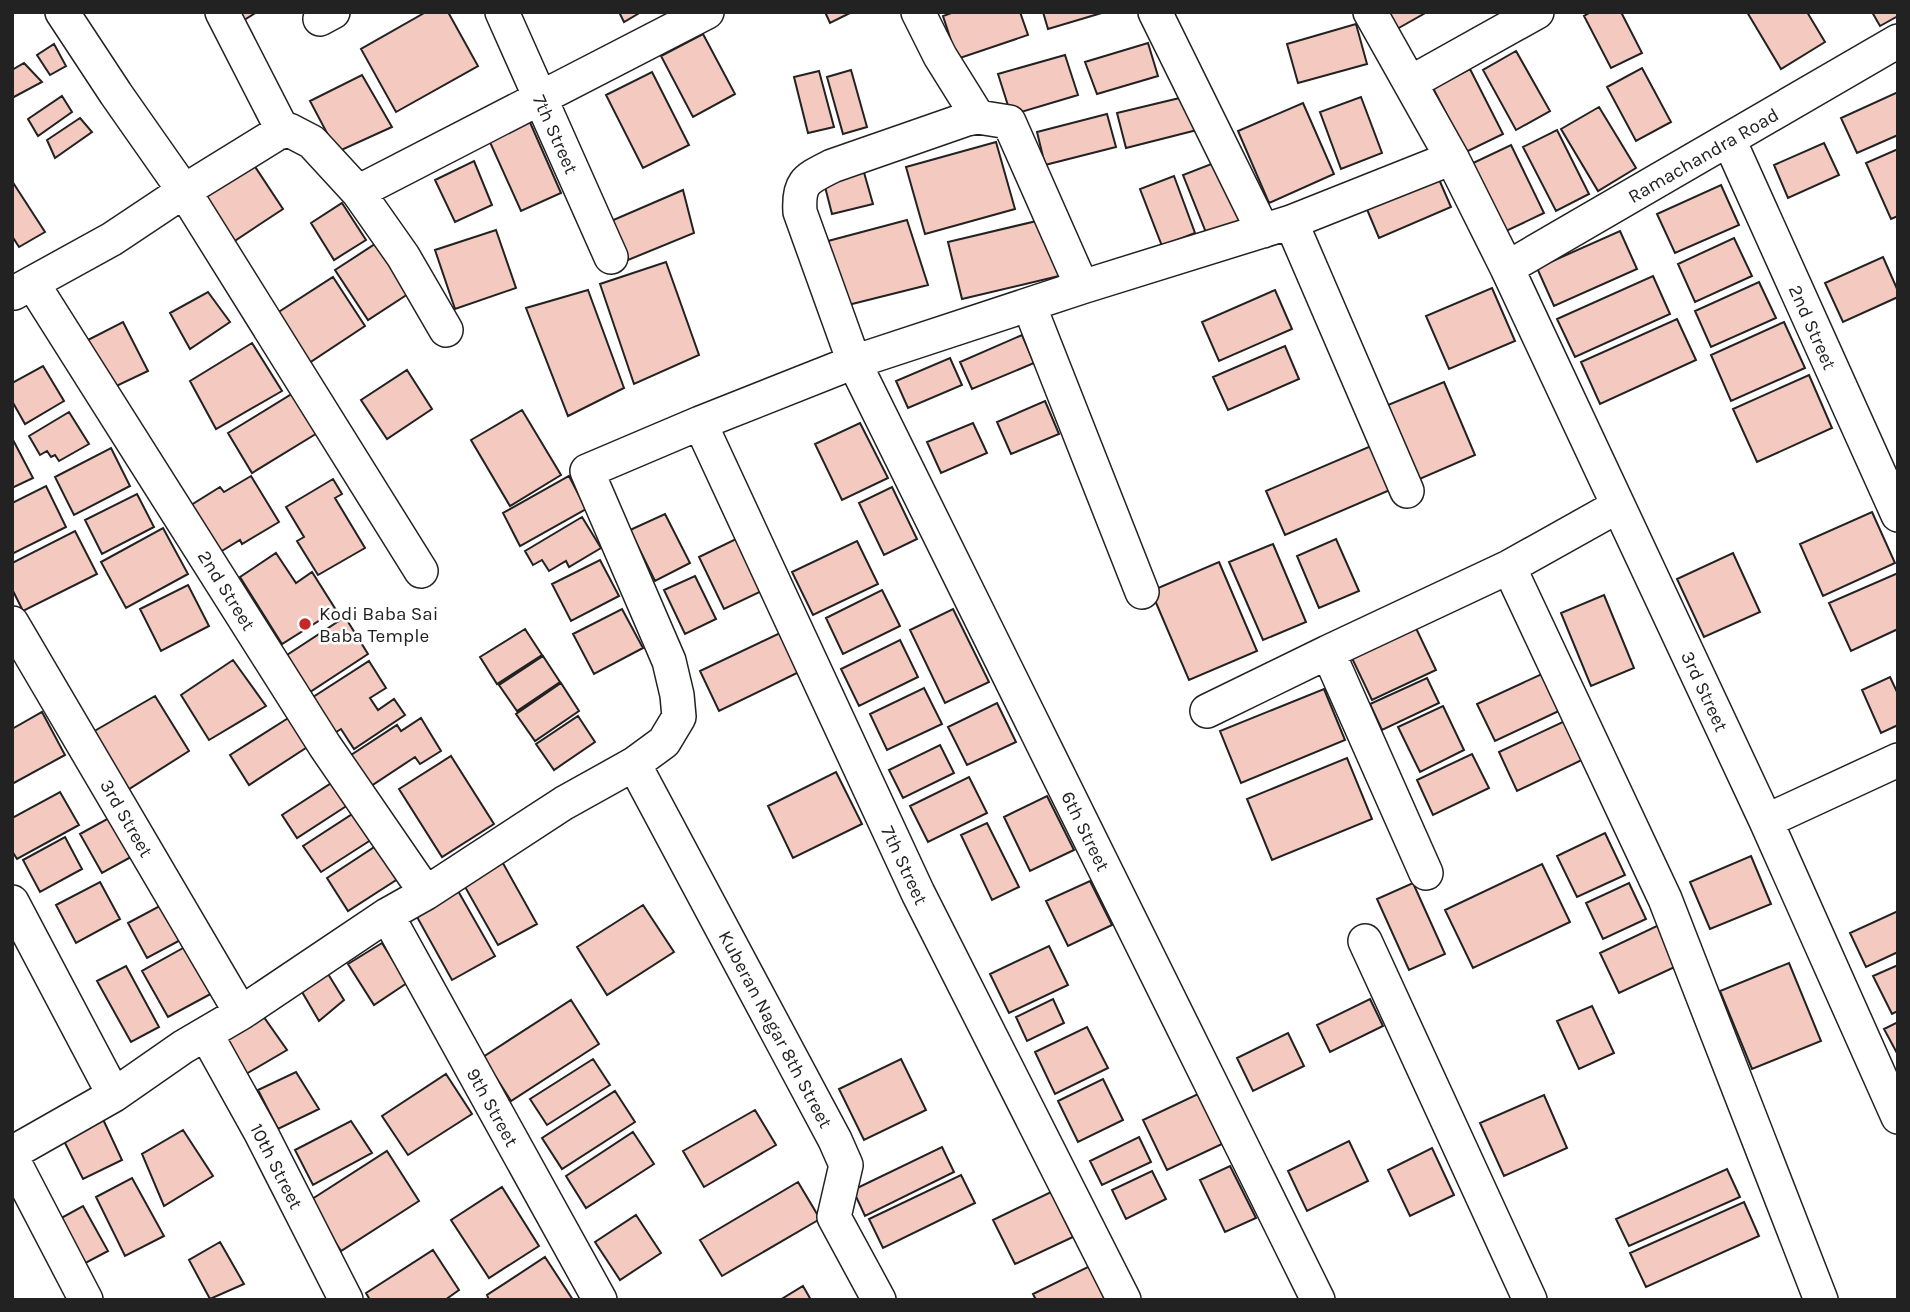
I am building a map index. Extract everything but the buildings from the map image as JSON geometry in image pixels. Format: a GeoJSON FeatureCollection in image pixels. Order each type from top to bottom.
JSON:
{"type":"FeatureCollection","features":[{"type":"Feature","properties":{"kind":"street"},"geometry":{"type":"LineString","coordinates":[[62,12],[184,191],[421,570]]}},
{"type":"Feature","properties":{"kind":"street"},"geometry":{"type":"LineString","coordinates":[[222,12],[283,131]]}},
{"type":"Feature","properties":{"kind":"street","name":"7th Street"},"geometry":{"type":"LineString","coordinates":[[502,12],[611,257]]}},
{"type":"Feature","properties":{"kind":"street"},"geometry":{"type":"LineString","coordinates":[[358,192],[707,12]]}},
{"type":"Feature","properties":{"kind":"street"},"geometry":{"type":"LineString","coordinates":[[918,12],[940,57],[978,117],[1009,122],[1082,287]]}},
{"type":"Feature","properties":{"kind":"street"},"geometry":{"type":"LineString","coordinates":[[1155,12],[1277,227],[1407,491]]}},
{"type":"Feature","properties":{"kind":"street","name":"3rd Street"},"geometry":{"type":"LineString","coordinates":[[1370,12],[1452,158],[1507,268],[1766,821],[1898,1117]]}},
{"type":"Feature","properties":{"kind":"street"},"geometry":{"type":"LineString","coordinates":[[1410,83],[1537,12]]}},
{"type":"Feature","properties":{"kind":"street","name":"Ramachandra Road"},"geometry":{"type":"LineString","coordinates":[[1507,268],[1898,41]]}},
{"type":"Feature","properties":{"kind":"street","name":"6th Street"},"geometry":{"type":"LineString","coordinates":[[978,117],[832,166],[811,177],[799,195],[800,212],[854,362],[1318,1300]]}},
{"type":"Feature","properties":{"kind":"street"},"geometry":{"type":"LineString","coordinates":[[23,289],[112,239],[184,191],[283,131],[289,130],[312,142],[358,192],[403,256],[446,330]]}},
{"type":"Feature","properties":{"kind":"street","name":"2nd Street"},"geometry":{"type":"LineString","coordinates":[[1729,140],[1898,514]]}},
{"type":"Feature","properties":{"kind":"street"},"geometry":{"type":"LineString","coordinates":[[12,1153],[114,1095],[387,915],[426,893],[564,803],[634,764],[664,742],[679,717],[669,661],[587,471],[854,362],[1082,287],[1277,227],[1452,158]]}},
{"type":"Feature","properties":{"kind":"street","name":"2nd Street"},"geometry":{"type":"LineString","coordinates":[[23,289],[325,746],[426,893]]}},
{"type":"Feature","properties":{"kind":"street"},"geometry":{"type":"LineString","coordinates":[[1029,305],[1142,592]]}},
{"type":"Feature","properties":{"kind":"street","name":"7th Street"},"geometry":{"type":"LineString","coordinates":[[700,423],[918,893],[1124,1300]]}},
{"type":"Feature","properties":{"kind":"street"},"geometry":{"type":"LineString","coordinates":[[1207,711],[1509,568],[1618,506]]}},
{"type":"Feature","properties":{"kind":"street"},"geometry":{"type":"LineString","coordinates":[[1509,568],[1665,899],[1821,1300]]}},
{"type":"Feature","properties":{"kind":"street","name":"3rd Street"},"geometry":{"type":"LineString","coordinates":[[12,623],[241,1013]]}},
{"type":"Feature","properties":{"kind":"street"},"geometry":{"type":"LineString","coordinates":[[1328,652],[1426,873]]}},
{"type":"Feature","properties":{"kind":"street"},"geometry":{"type":"LineString","coordinates":[[1766,821],[1898,760]]}},
{"type":"Feature","properties":{"kind":"street","name":"Kuberan Nagar 8th Street"},"geometry":{"type":"LineString","coordinates":[[634,764],[846,1165],[834,1217],[879,1300]]}},
{"type":"Feature","properties":{"kind":"street"},"geometry":{"type":"LineString","coordinates":[[12,902],[114,1095]]}},
{"type":"Feature","properties":{"kind":"street","name":"9th Street"},"geometry":{"type":"LineString","coordinates":[[387,915],[600,1300]]}},
{"type":"Feature","properties":{"kind":"street"},"geometry":{"type":"LineString","coordinates":[[1366,941],[1530,1300]]}},
{"type":"Feature","properties":{"kind":"street","name":"10th Street"},"geometry":{"type":"LineString","coordinates":[[206,1034],[261,1133],[346,1300]]}},
{"type":"Feature","properties":{"kind":"street"},"geometry":{"type":"LineString","coordinates":[[12,1158],[86,1300]]}},
{"type":"Feature","properties":{"kind":"place","name":"Kodi Baba Sai Baba Temple"},"geometry":{"type":"Point","coordinates":[305,624]}}]}
